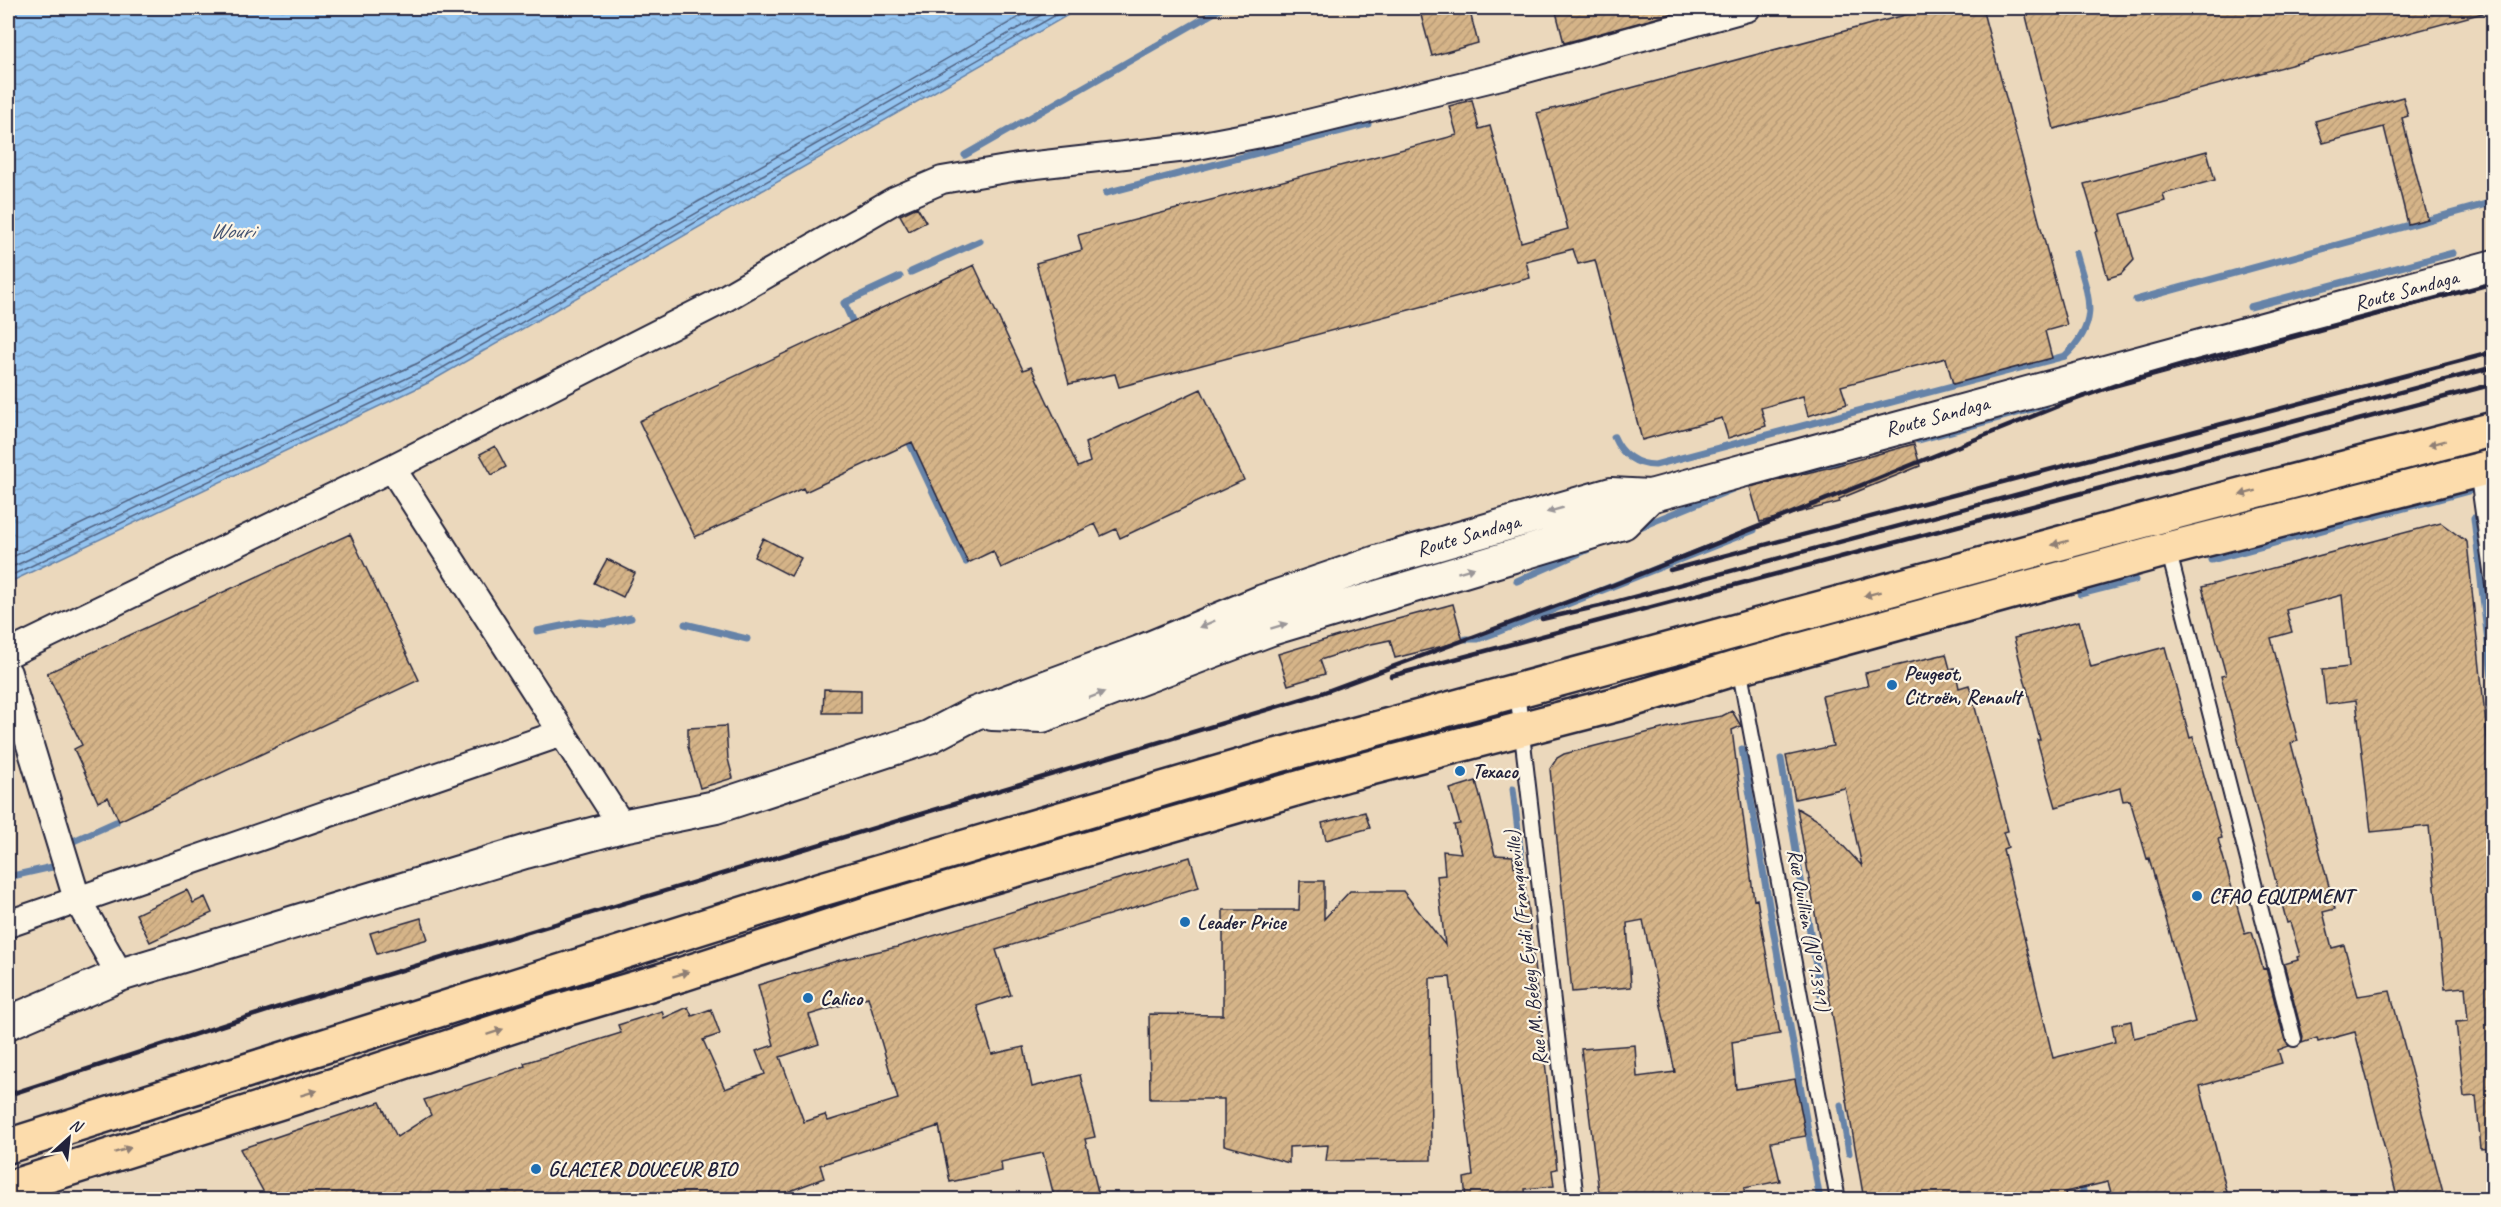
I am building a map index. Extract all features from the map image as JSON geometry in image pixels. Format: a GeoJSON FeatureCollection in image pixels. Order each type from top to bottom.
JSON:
{"type":"FeatureCollection","features":[{"type":"Feature","properties":{"kind":"highway"},"geometry":{"type":"LineString","coordinates":[[8,1146],[833,885],[1272,757],[2167,514],[2493,429]]}},
{"type":"Feature","properties":{"kind":"highway"},"geometry":{"type":"LineString","coordinates":[[8,1188],[879,910],[1347,774],[1618,704],[1739,667],[2168,549],[2485,468]]}},
{"type":"Feature","properties":{"kind":"street"},"geometry":{"type":"LineString","coordinates":[[8,654],[392,468],[715,304],[895,200],[942,180],[1018,167],[1187,148],[1276,131],[1509,74],[1748,8]]}},
{"type":"Feature","properties":{"kind":"street","name":"Route Sandaga"},"geometry":{"type":"LineString","coordinates":[[1143,664],[1263,601],[1380,561],[1611,494],[1650,496],[1891,428],[2085,378],[2493,266]]}},
{"type":"Feature","properties":{"kind":"street"},"geometry":{"type":"LineString","coordinates":[[392,468],[622,826]]}},
{"type":"Feature","properties":{"kind":"street"},"geometry":{"type":"LineString","coordinates":[[8,1023],[120,975],[525,852],[622,826],[728,804],[929,737],[973,714],[1037,705],[1143,664],[1270,629],[1623,523],[1650,496]]}},
{"type":"Feature","properties":{"kind":"street"},"geometry":{"type":"LineString","coordinates":[[8,673],[77,899],[120,975]]}},
{"type":"Feature","properties":{"kind":"street"},"geometry":{"type":"LineString","coordinates":[[8,924],[562,733]]}},
{"type":"Feature","properties":{"kind":"lane"},"geometry":{"type":"LineString","coordinates":[[2485,468],[2493,592]]}},
{"type":"Feature","properties":{"kind":"lane"},"geometry":{"type":"LineString","coordinates":[[2168,549],[2294,1039]]}},
{"type":"Feature","properties":{"kind":"lane","name":"Rue Quillien (N° 1.391)"},"geometry":{"type":"LineString","coordinates":[[1739,667],[1838,1200]]}},
{"type":"Feature","properties":{"kind":"lane","name":"Rue M. Bebey Eyidi (Franqueville)"},"geometry":{"type":"LineString","coordinates":[[1517,691],[1576,1200]]}},
{"type":"Feature","properties":{"kind":"shaded area"},"geometry":{"type":"Polygon","coordinates":[[[1080,8],[2493,8],[2493,1189],[2455,1200],[8,1200],[8,583],[428,383],[1080,8]]]}},
{"type":"Feature","properties":{"kind":"water","name":"Wouri"},"geometry":{"type":"Polygon","coordinates":[[[8,8],[1080,8],[428,383],[8,583],[8,8]]]}},
{"type":"Feature","properties":{"kind":"building"},"geometry":{"type":"Polygon","coordinates":[[[1419,8],[1469,8],[1478,43],[1432,56],[1419,8]]]}},
{"type":"Feature","properties":{"kind":"building"},"geometry":{"type":"Polygon","coordinates":[[[1555,8],[1693,8],[1564,43],[1555,8]]]}},
{"type":"Feature","properties":{"kind":"building"},"geometry":{"type":"Polygon","coordinates":[[[1931,8],[1982,8],[2067,325],[2045,331],[2052,358],[1953,384],[1946,358],[1841,386],[1847,404],[1808,416],[1803,396],[1761,408],[1766,426],[1728,438],[1722,418],[1642,440],[1595,260],[1578,264],[1573,249],[1526,261],[1530,278],[1119,387],[1115,374],[1069,384],[1036,263],[1082,250],[1078,235],[1457,135],[1449,106],[1472,100],[1479,129],[1490,126],[1521,242],[1568,229],[1537,113],[1931,8]]]}},
{"type":"Feature","properties":{"kind":"building"},"geometry":{"type":"Polygon","coordinates":[[[2024,8],[2482,8],[2483,13],[2054,129],[2024,8]]]}},
{"type":"Feature","properties":{"kind":"building"},"geometry":{"type":"Polygon","coordinates":[[[2403,97],[2408,116],[2402,118],[2428,219],[2408,224],[2384,127],[2323,143],[2315,121],[2403,97]]]}},
{"type":"Feature","properties":{"kind":"building"},"geometry":{"type":"Polygon","coordinates":[[[2207,151],[2215,180],[2163,194],[2165,201],[2121,214],[2134,260],[2121,274],[2108,278],[2095,232],[2098,231],[2084,184],[2207,151]]]}},
{"type":"Feature","properties":{"kind":"building"},"geometry":{"type":"Polygon","coordinates":[[[917,207],[926,222],[909,231],[900,215],[917,207]]]}},
{"type":"Feature","properties":{"kind":"building"},"geometry":{"type":"Polygon","coordinates":[[[974,265],[1023,370],[1031,367],[1078,467],[1090,462],[1085,443],[1201,389],[1244,480],[1120,538],[1116,529],[1101,536],[1095,524],[1001,568],[993,551],[968,563],[912,442],[805,492],[803,488],[695,537],[639,421],[974,265]]]}},
{"type":"Feature","properties":{"kind":"building"},"geometry":{"type":"Polygon","coordinates":[[[1914,444],[1920,466],[1839,499],[1840,502],[1760,522],[1750,487],[1914,444]]]}},
{"type":"Feature","properties":{"kind":"building"},"geometry":{"type":"Polygon","coordinates":[[[495,446],[506,467],[492,475],[480,454],[495,446]]]}},
{"type":"Feature","properties":{"kind":"building"},"geometry":{"type":"Polygon","coordinates":[[[2441,523],[2467,542],[2493,793],[2493,1148],[2481,1149],[2476,1096],[2464,1097],[2456,1022],[2468,1021],[2465,987],[2445,989],[2429,826],[2371,832],[2356,700],[2326,704],[2322,670],[2349,667],[2342,595],[2286,610],[2292,632],[2271,638],[2298,741],[2291,743],[2335,909],[2323,912],[2332,948],[2344,945],[2358,996],[2390,991],[2445,1200],[2398,1200],[2355,1032],[2318,1042],[2317,1038],[2302,1043],[2303,1037],[2284,964],[2298,960],[2297,957],[2300,956],[2290,922],[2287,923],[2221,676],[2226,675],[2202,587],[2441,523]]]}},
{"type":"Feature","properties":{"kind":"building"},"geometry":{"type":"Polygon","coordinates":[[[350,534],[419,680],[119,821],[108,797],[98,802],[74,749],[82,745],[47,673],[350,534]]]}},
{"type":"Feature","properties":{"kind":"building"},"geometry":{"type":"Polygon","coordinates":[[[763,538],[801,558],[791,576],[754,557],[763,538]]]}},
{"type":"Feature","properties":{"kind":"building"},"geometry":{"type":"Polygon","coordinates":[[[607,559],[635,573],[623,597],[594,583],[607,559]]]}},
{"type":"Feature","properties":{"kind":"building"},"geometry":{"type":"Polygon","coordinates":[[[1453,604],[1463,641],[1395,658],[1390,640],[1367,645],[1320,660],[1325,674],[1288,685],[1278,654],[1453,604]]]}},
{"type":"Feature","properties":{"kind":"building"},"geometry":{"type":"Polygon","coordinates":[[[2079,621],[2091,667],[2165,647],[2190,738],[2193,737],[2222,838],[2218,839],[2245,934],[2252,932],[2263,969],[2266,968],[2285,1041],[2289,1046],[2278,1050],[2282,1063],[2200,1086],[2229,1200],[2113,1200],[2108,1182],[2065,1192],[2067,1200],[1864,1200],[1797,808],[1821,822],[1862,866],[1845,788],[1795,799],[1786,756],[1833,746],[1822,696],[1868,686],[1865,673],[1946,654],[1950,669],[1955,668],[1959,688],[1969,685],[2008,831],[2003,832],[2008,847],[2003,849],[2053,1058],[2115,1042],[2112,1025],[2131,1021],[2134,1038],[2195,1022],[2149,858],[2147,859],[2130,800],[2123,801],[2120,788],[2056,807],[2037,740],[2040,740],[2014,638],[2079,621]]]}},
{"type":"Feature","properties":{"kind":"building"},"geometry":{"type":"Polygon","coordinates":[[[824,689],[861,690],[861,713],[823,713],[824,689]]]}},
{"type":"Feature","properties":{"kind":"building"},"geometry":{"type":"Polygon","coordinates":[[[1732,711],[1741,726],[1732,730],[1754,900],[1757,899],[1780,1034],[1732,1042],[1736,1089],[1795,1079],[1806,1136],[1771,1142],[1780,1181],[1744,1188],[1745,1200],[1600,1200],[1581,1049],[1635,1045],[1637,1077],[1675,1072],[1643,920],[1627,923],[1631,987],[1572,992],[1550,769],[1557,758],[1564,754],[1689,722],[1722,716],[1732,711]]]}},
{"type":"Feature","properties":{"kind":"building"},"geometry":{"type":"Polygon","coordinates":[[[726,726],[728,759],[733,778],[700,788],[688,747],[688,728],[726,726]]]}},
{"type":"Feature","properties":{"kind":"building"},"geometry":{"type":"Polygon","coordinates":[[[1476,781],[1495,855],[1513,856],[1514,867],[1523,866],[1557,1169],[1552,1170],[1554,1186],[1525,1189],[1526,1200],[1466,1200],[1464,1178],[1473,1176],[1450,977],[1430,978],[1431,1160],[1326,1161],[1328,1145],[1289,1147],[1289,1163],[1224,1145],[1224,1099],[1150,1099],[1149,1014],[1223,1015],[1223,910],[1299,910],[1300,881],[1324,881],[1324,919],[1350,891],[1403,891],[1445,945],[1437,876],[1445,875],[1443,851],[1461,853],[1454,825],[1460,824],[1450,789],[1476,781]]]}},
{"type":"Feature","properties":{"kind":"building"},"geometry":{"type":"Polygon","coordinates":[[[1365,812],[1370,828],[1326,840],[1322,823],[1365,812]]]}},
{"type":"Feature","properties":{"kind":"building"},"geometry":{"type":"Polygon","coordinates":[[[1190,857],[1199,887],[996,950],[1011,995],[977,1006],[992,1054],[1024,1047],[1032,1087],[1080,1075],[1095,1137],[1085,1139],[1100,1200],[1055,1200],[1043,1153],[1001,1162],[1002,1171],[950,1182],[939,1126],[820,1165],[824,1178],[766,1200],[268,1200],[240,1149],[380,1102],[397,1137],[431,1115],[424,1100],[525,1066],[524,1063],[621,1033],[618,1025],[662,1011],[664,1018],[688,1007],[692,1016],[711,1009],[720,1034],[703,1040],[725,1089],[765,1074],[756,1051],[774,1045],[758,985],[840,960],[897,947],[1190,857]],[[868,997],[809,1015],[819,1044],[780,1057],[804,1122],[825,1115],[828,1121],[898,1099],[868,997]]]}},
{"type":"Feature","properties":{"kind":"building"},"geometry":{"type":"Polygon","coordinates":[[[187,890],[193,903],[205,897],[212,913],[150,942],[136,914],[187,890]]]}},
{"type":"Feature","properties":{"kind":"building"},"geometry":{"type":"Polygon","coordinates":[[[421,918],[428,939],[377,954],[370,933],[421,918]]]}},
{"type":"Feature","properties":{"kind":"waterway"},"geometry":{"type":"LineString","coordinates":[[965,155],[1222,8]]}},
{"type":"Feature","properties":{"kind":"waterway"},"geometry":{"type":"LineString","coordinates":[[1106,193],[1368,124]]}},
{"type":"Feature","properties":{"kind":"waterway"},"geometry":{"type":"LineString","coordinates":[[2136,300],[2494,202]]}},
{"type":"Feature","properties":{"kind":"waterway"},"geometry":{"type":"LineString","coordinates":[[911,272],[980,241]]}},
{"type":"Feature","properties":{"kind":"waterway"},"geometry":{"type":"LineString","coordinates":[[1614,437],[1621,449],[1630,457],[1642,463],[1655,465],[2065,356],[2077,343],[2088,319],[2088,295],[2076,253]]}},
{"type":"Feature","properties":{"kind":"waterway"},"geometry":{"type":"LineString","coordinates":[[2250,307],[2453,253]]}},
{"type":"Feature","properties":{"kind":"waterway"},"geometry":{"type":"LineString","coordinates":[[856,329],[844,303],[900,277]]}},
{"type":"Feature","properties":{"kind":"waterway"},"geometry":{"type":"LineString","coordinates":[[1918,440],[2046,405]]}},
{"type":"Feature","properties":{"kind":"waterway"},"geometry":{"type":"LineString","coordinates":[[907,437],[966,562]]}},
{"type":"Feature","properties":{"kind":"waterway"},"geometry":{"type":"LineString","coordinates":[[1755,483],[1841,460]]}},
{"type":"Feature","properties":{"kind":"waterway"},"geometry":{"type":"LineString","coordinates":[[2211,560],[2494,484]]}},
{"type":"Feature","properties":{"kind":"waterway"},"geometry":{"type":"LineString","coordinates":[[1635,529],[1735,488]]}},
{"type":"Feature","properties":{"kind":"waterway"},"geometry":{"type":"LineString","coordinates":[[2474,518],[2494,695]]}},
{"type":"Feature","properties":{"kind":"waterway"},"geometry":{"type":"LineString","coordinates":[[1466,639],[1478,639],[1492,634],[1754,530]]}},
{"type":"Feature","properties":{"kind":"waterway"},"geometry":{"type":"LineString","coordinates":[[1517,581],[1591,548]]}},
{"type":"Feature","properties":{"kind":"waterway"},"geometry":{"type":"LineString","coordinates":[[2080,594],[2135,580]]}},
{"type":"Feature","properties":{"kind":"waterway"},"geometry":{"type":"LineString","coordinates":[[537,631],[581,622],[604,624],[631,618]]}},
{"type":"Feature","properties":{"kind":"waterway"},"geometry":{"type":"LineString","coordinates":[[685,624],[747,639]]}},
{"type":"Feature","properties":{"kind":"waterway"},"geometry":{"type":"LineString","coordinates":[[1742,749],[1820,1200]]}},
{"type":"Feature","properties":{"kind":"waterway"},"geometry":{"type":"LineString","coordinates":[[1781,759],[1795,844]]}},
{"type":"Feature","properties":{"kind":"waterway"},"geometry":{"type":"LineString","coordinates":[[1513,789],[1522,864]]}},
{"type":"Feature","properties":{"kind":"waterway"},"geometry":{"type":"LineString","coordinates":[[69,843],[116,822]]}},
{"type":"Feature","properties":{"kind":"waterway"},"geometry":{"type":"LineString","coordinates":[[1795,845],[1821,995]]}},
{"type":"Feature","properties":{"kind":"waterway"},"geometry":{"type":"LineString","coordinates":[[8,877],[61,865]]}},
{"type":"Feature","properties":{"kind":"waterway"},"geometry":{"type":"LineString","coordinates":[[1841,1105],[1849,1153]]}},
{"type":"Feature","properties":{"kind":"waterway"},"geometry":{"type":"LineString","coordinates":[[2073,1200],[2083,1194],[2083,1190]]}},
{"type":"Feature","properties":{"kind":"waterway"},"geometry":{"type":"LineString","coordinates":[[2106,1200],[2109,1195]]}},
{"type":"Feature","properties":{"kind":"railway"},"geometry":{"type":"LineString","coordinates":[[8,1095],[276,1008],[1319,694],[1613,585],[2063,404],[2124,382],[2494,283]]}},
{"type":"Feature","properties":{"kind":"railway"},"geometry":{"type":"LineString","coordinates":[[1670,570],[2494,352]]}},
{"type":"Feature","properties":{"kind":"railway"},"geometry":{"type":"LineString","coordinates":[[1542,619],[1600,606],[2494,367]]}},
{"type":"Feature","properties":{"kind":"railway"},"geometry":{"type":"LineString","coordinates":[[1391,676],[2494,384]]}},
{"type":"Feature","properties":{"kind":"place","name":"Peugeot, Citroën, Renault"},"geometry":{"type":"Point","coordinates":[1892,685]}},
{"type":"Feature","properties":{"kind":"place","name":"Texaco"},"geometry":{"type":"Point","coordinates":[1460,771]}},
{"type":"Feature","properties":{"kind":"place","name":"CFAO EQUIPMENT"},"geometry":{"type":"Point","coordinates":[2197,896]}},
{"type":"Feature","properties":{"kind":"place","name":"Leader Price"},"geometry":{"type":"Point","coordinates":[1185,922]}},
{"type":"Feature","properties":{"kind":"place","name":"Calico"},"geometry":{"type":"Point","coordinates":[808,998]}},
{"type":"Feature","properties":{"kind":"place","name":"GLACIER DOUCEUR BIO"},"geometry":{"type":"Point","coordinates":[536,1169]}}]}
